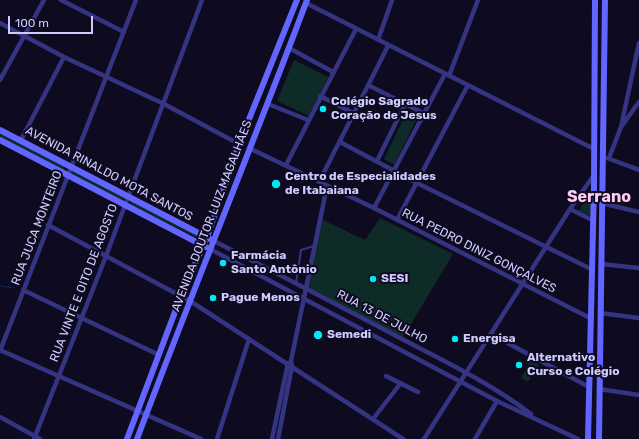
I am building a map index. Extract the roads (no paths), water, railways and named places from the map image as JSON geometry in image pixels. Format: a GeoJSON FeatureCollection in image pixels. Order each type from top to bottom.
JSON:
{"type":"FeatureCollection","features":[{"type":"Feature","properties":{"kind":"street"},"geometry":{"type":"LineString","coordinates":[[0,80],[1,73],[25,35],[44,0]]}},
{"type":"Feature","properties":{"kind":"street"},"geometry":{"type":"LineString","coordinates":[[61,0],[124,32]]}},
{"type":"Feature","properties":{"kind":"street","name":"RUA JUCA MONTEIRO"},"geometry":{"type":"LineString","coordinates":[[0,351],[136,0]]}},
{"type":"Feature","properties":{"kind":"street","name":"RUA VINTE E OITO DE AGOSTO"},"geometry":{"type":"LineString","coordinates":[[36,438],[58,376],[126,204],[202,0]]}},
{"type":"Feature","properties":{"kind":"street","name":"AVENIDA DOUTOR LUIZ MAGALHÃES"},"geometry":{"type":"LineString","coordinates":[[127,439],[181,296],[203,246],[239,144],[297,0]]}},
{"type":"Feature","properties":{"kind":"street"},"geometry":{"type":"LineString","coordinates":[[378,40],[392,0]]}},
{"type":"Feature","properties":{"kind":"street"},"geometry":{"type":"LineString","coordinates":[[374,208],[424,113],[447,75],[478,0]]}},
{"type":"Feature","properties":{"kind":"street"},"geometry":{"type":"LineString","coordinates":[[588,439],[594,176],[595,0]]}},
{"type":"Feature","properties":{"kind":"street"},"geometry":{"type":"LineString","coordinates":[[598,439],[601,202],[606,157],[605,0]]}},
{"type":"Feature","properties":{"kind":"street"},"geometry":{"type":"LineString","coordinates":[[306,2],[388,46],[594,149]]}},
{"type":"Feature","properties":{"kind":"street","name":"AVENIDA DOUTOR LUIZ MAGALHÃES"},"geometry":{"type":"LineString","coordinates":[[137,439],[210,249],[251,149],[306,2]]}},
{"type":"Feature","properties":{"kind":"street"},"geometry":{"type":"LineString","coordinates":[[0,23],[64,57],[164,104],[251,149]]}},
{"type":"Feature","properties":{"kind":"street"},"geometry":{"type":"LineString","coordinates":[[286,165],[320,96],[356,29]]}},
{"type":"Feature","properties":{"kind":"street"},"geometry":{"type":"LineString","coordinates":[[606,157],[621,127],[639,43]]}},
{"type":"Feature","properties":{"kind":"street"},"geometry":{"type":"LineString","coordinates":[[319,182],[355,114],[388,46]]}},
{"type":"Feature","properties":{"kind":"street"},"geometry":{"type":"LineString","coordinates":[[289,48],[333,72]]}},
{"type":"Feature","properties":{"kind":"street"},"geometry":{"type":"LineString","coordinates":[[21,140],[64,57]]}},
{"type":"Feature","properties":{"kind":"street"},"geometry":{"type":"LineString","coordinates":[[368,85],[424,113]]}},
{"type":"Feature","properties":{"kind":"street"},"geometry":{"type":"LineString","coordinates":[[397,220],[468,85]]}},
{"type":"Feature","properties":{"kind":"street"},"geometry":{"type":"LineString","coordinates":[[320,96],[355,114]]}},
{"type":"Feature","properties":{"kind":"street"},"geometry":{"type":"LineString","coordinates":[[621,127],[637,110],[639,102]]}},
{"type":"Feature","properties":{"kind":"street"},"geometry":{"type":"LineString","coordinates":[[268,104],[308,120]]}},
{"type":"Feature","properties":{"kind":"street"},"geometry":{"type":"LineString","coordinates":[[377,161],[405,104]]}},
{"type":"Feature","properties":{"kind":"street","name":"AVENIDA RINALDO MOTA SANTOS"},"geometry":{"type":"LineString","coordinates":[[0,130],[214,241]]}},
{"type":"Feature","properties":{"kind":"street","name":"AVENIDA RINALDO MOTA SANTOS"},"geometry":{"type":"LineString","coordinates":[[0,140],[126,204],[210,249]]}},
{"type":"Feature","properties":{"kind":"street"},"geometry":{"type":"LineString","coordinates":[[340,142],[591,269]]}},
{"type":"Feature","properties":{"kind":"street","name":"RUA PEDRO DINIZ GONÇALVES"},"geometry":{"type":"LineString","coordinates":[[251,149],[374,208],[590,318]]}},
{"type":"Feature","properties":{"kind":"street"},"geometry":{"type":"LineString","coordinates":[[606,157],[639,170]]}},
{"type":"Feature","properties":{"kind":"street"},"geometry":{"type":"LineString","coordinates":[[424,439],[465,372],[524,284],[570,209],[594,176]]}},
{"type":"Feature","properties":{"kind":"street"},"geometry":{"type":"LineString","coordinates":[[272,439],[307,289],[327,186]]}},
{"type":"Feature","properties":{"kind":"street"},"geometry":{"type":"LineString","coordinates":[[601,202],[639,212]]}},
{"type":"Feature","properties":{"kind":"street"},"geometry":{"type":"LineString","coordinates":[[570,209],[592,220]]}},
{"type":"Feature","properties":{"kind":"street"},"geometry":{"type":"LineString","coordinates":[[48,225],[190,301],[290,364],[403,439]]}},
{"type":"Feature","properties":{"kind":"street","name":"RUA 13 DE JULHO"},"geometry":{"type":"LineString","coordinates":[[214,241],[465,372],[507,396],[537,419]]}},
{"type":"Feature","properties":{"kind":"street","name":"RUA 13 DE JULHO"},"geometry":{"type":"LineString","coordinates":[[210,249],[497,401],[578,439]]}},
{"type":"Feature","properties":{"kind":"street"},"geometry":{"type":"LineString","coordinates":[[601,264],[639,268]]}},
{"type":"Feature","properties":{"kind":"street"},"geometry":{"type":"LineString","coordinates":[[23,290],[159,355]]}},
{"type":"Feature","properties":{"kind":"street"},"geometry":{"type":"LineString","coordinates":[[600,313],[639,318]]}},
{"type":"Feature","properties":{"kind":"street"},"geometry":{"type":"LineString","coordinates":[[491,334],[589,387]]}},
{"type":"Feature","properties":{"kind":"street"},"geometry":{"type":"LineString","coordinates":[[217,439],[249,339]]}},
{"type":"Feature","properties":{"kind":"street"},"geometry":{"type":"LineString","coordinates":[[590,348],[595,350],[599,346]]}},
{"type":"Feature","properties":{"kind":"street"},"geometry":{"type":"LineString","coordinates":[[0,351],[201,439]]}},
{"type":"Feature","properties":{"kind":"street"},"geometry":{"type":"LineString","coordinates":[[589,364],[594,363],[599,365]]}},
{"type":"Feature","properties":{"kind":"street"},"geometry":{"type":"LineString","coordinates":[[278,439],[290,364]]}},
{"type":"Feature","properties":{"kind":"street"},"geometry":{"type":"LineString","coordinates":[[386,376],[418,392]]}},
{"type":"Feature","properties":{"kind":"street"},"geometry":{"type":"LineString","coordinates":[[373,419],[400,384]]}},
{"type":"Feature","properties":{"kind":"street"},"geometry":{"type":"LineString","coordinates":[[599,389],[639,395]]}},
{"type":"Feature","properties":{"kind":"street"},"geometry":{"type":"LineString","coordinates":[[474,439],[497,401]]}},
{"type":"Feature","properties":{"kind":"street"},"geometry":{"type":"LineString","coordinates":[[0,417],[36,438]]}},
{"type":"Feature","properties":{"kind":"street"},"geometry":{"type":"LineString","coordinates":[[589,420],[599,423]]}},
{"type":"Feature","properties":{"kind":"lane"},"geometry":{"type":"LineString","coordinates":[[296,283],[301,250],[316,244]]}},
{"type":"Feature","properties":{"kind":"waterway"},"geometry":{"type":"LineString","coordinates":[[0,286],[14,288]]}},
{"type":"Feature","properties":{"kind":"place","name":"Colégio Sagrado Coração de Jesus"},"geometry":{"type":"Point","coordinates":[323,109]}},
{"type":"Feature","properties":{"kind":"place","name":"Centro de Especialidades de Itabaiana"},"geometry":{"type":"Point","coordinates":[276,184]}},
{"type":"Feature","properties":{"kind":"place","name":"Farmácia Santo Antônio"},"geometry":{"type":"Point","coordinates":[223,263]}},
{"type":"Feature","properties":{"kind":"place","name":"SESI"},"geometry":{"type":"Point","coordinates":[373,279]}},
{"type":"Feature","properties":{"kind":"place","name":"Pague Menos"},"geometry":{"type":"Point","coordinates":[213,298]}},
{"type":"Feature","properties":{"kind":"place","name":"Semedi"},"geometry":{"type":"Point","coordinates":[318,335]}},
{"type":"Feature","properties":{"kind":"place","name":"Energisa"},"geometry":{"type":"Point","coordinates":[455,339]}},
{"type":"Feature","properties":{"kind":"place","name":"Alternativo Curso e Colégio"},"geometry":{"type":"Point","coordinates":[519,365]}},
{"type":"Feature","properties":{"kind":"district","name":"Serrano"},"geometry":{"type":"Point","coordinates":[599,197]}}]}
